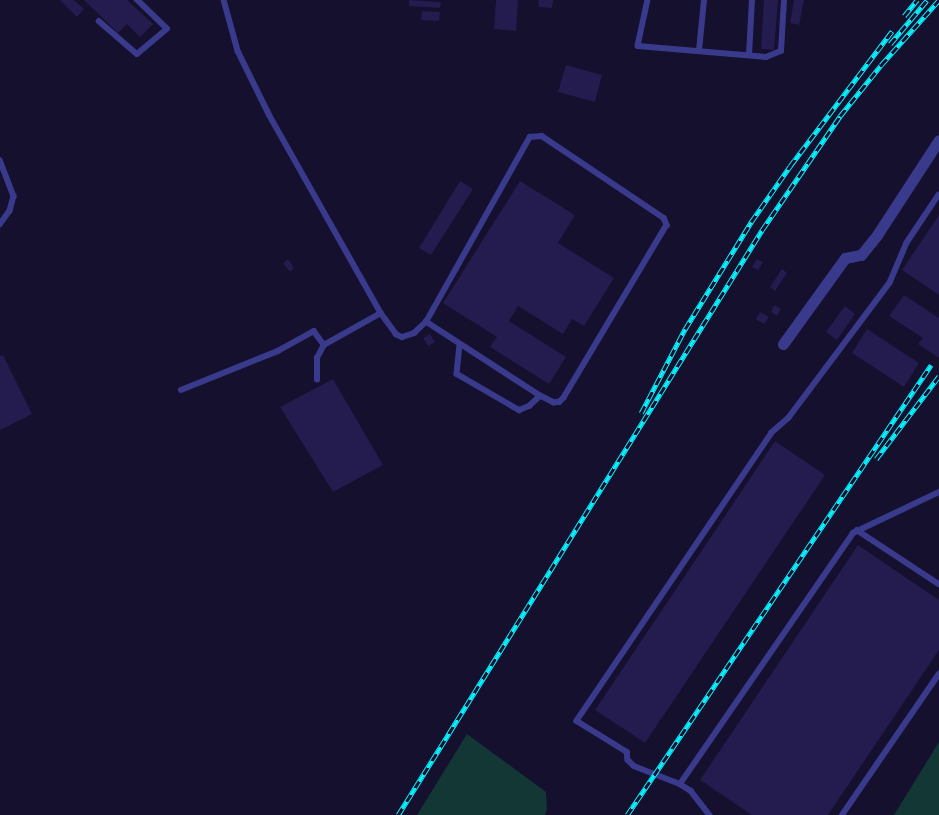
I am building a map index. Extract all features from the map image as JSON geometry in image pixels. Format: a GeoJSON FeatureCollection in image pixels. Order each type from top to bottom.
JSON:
{"type":"FeatureCollection","features":[{"type":"Feature","properties":{"kind":"street"},"geometry":{"type":"LineString","coordinates":[[784,344],[844,258],[860,255],[877,235],[939,140]]}},
{"type":"Feature","properties":{"kind":"lane"},"geometry":{"type":"LineString","coordinates":[[99,21],[137,54],[168,29],[138,0]]}},
{"type":"Feature","properties":{"kind":"lane"},"geometry":{"type":"LineString","coordinates":[[224,0],[238,51],[270,116],[381,313],[396,334],[402,337],[414,333],[426,322],[530,138],[542,136],[664,218],[667,225],[564,398],[554,402],[540,396],[426,322]]}},
{"type":"Feature","properties":{"kind":"lane"},"geometry":{"type":"LineString","coordinates":[[648,0],[638,46],[766,57],[781,51],[784,0]]}},
{"type":"Feature","properties":{"kind":"lane"},"geometry":{"type":"LineString","coordinates":[[699,51],[704,0]]}},
{"type":"Feature","properties":{"kind":"lane"},"geometry":{"type":"LineString","coordinates":[[749,55],[752,0]]}},
{"type":"Feature","properties":{"kind":"lane"},"geometry":{"type":"LineString","coordinates":[[0,160],[14,196],[10,211],[0,225]]}},
{"type":"Feature","properties":{"kind":"lane"},"geometry":{"type":"LineString","coordinates":[[710,815],[691,791],[680,784],[634,766],[628,760],[627,752],[577,721],[772,433],[789,418],[890,283],[907,243],[939,195]]}},
{"type":"Feature","properties":{"kind":"lane"},"geometry":{"type":"LineString","coordinates":[[317,380],[317,358],[324,345],[381,313]]}},
{"type":"Feature","properties":{"kind":"lane"},"geometry":{"type":"LineString","coordinates":[[181,390],[278,351],[314,331],[324,345]]}},
{"type":"Feature","properties":{"kind":"lane"},"geometry":{"type":"LineString","coordinates":[[460,345],[457,374],[519,410],[528,406],[540,396]]}},
{"type":"Feature","properties":{"kind":"lane"},"geometry":{"type":"LineString","coordinates":[[680,784],[857,530],[939,492]]}},
{"type":"Feature","properties":{"kind":"lane"},"geometry":{"type":"LineString","coordinates":[[857,530],[939,584]]}},
{"type":"Feature","properties":{"kind":"lane"},"geometry":{"type":"LineString","coordinates":[[842,815],[939,674]]}},
{"type":"Feature","properties":{"kind":"green space"},"geometry":{"type":"Polygon","coordinates":[[[467,734],[546,792],[547,809],[545,815],[417,815],[467,734]]]}},
{"type":"Feature","properties":{"kind":"green space"},"geometry":{"type":"Polygon","coordinates":[[[939,742],[939,815],[894,815],[939,742]]]}},
{"type":"Feature","properties":{"kind":"building"},"geometry":{"type":"Polygon","coordinates":[[[60,0],[74,0],[84,9],[77,17],[60,0]]]}},
{"type":"Feature","properties":{"kind":"building"},"geometry":{"type":"Polygon","coordinates":[[[84,0],[127,0],[153,24],[140,37],[127,24],[118,33],[84,0]]]}},
{"type":"Feature","properties":{"kind":"building"},"geometry":{"type":"Polygon","coordinates":[[[409,0],[441,2],[440,8],[409,6],[409,0]]]}},
{"type":"Feature","properties":{"kind":"building"},"geometry":{"type":"Polygon","coordinates":[[[496,0],[518,0],[516,31],[494,29],[496,0]]]}},
{"type":"Feature","properties":{"kind":"building"},"geometry":{"type":"Polygon","coordinates":[[[539,0],[553,0],[552,8],[538,7],[539,0]]]}},
{"type":"Feature","properties":{"kind":"building"},"geometry":{"type":"Polygon","coordinates":[[[764,0],[778,0],[774,50],[761,49],[764,0]]]}},
{"type":"Feature","properties":{"kind":"building"},"geometry":{"type":"Polygon","coordinates":[[[794,0],[804,0],[799,25],[790,23],[794,0]]]}},
{"type":"Feature","properties":{"kind":"building"},"geometry":{"type":"Polygon","coordinates":[[[422,11],[440,12],[439,21],[421,20],[422,11]]]}},
{"type":"Feature","properties":{"kind":"building"},"geometry":{"type":"Polygon","coordinates":[[[566,65],[602,75],[595,102],[558,92],[566,65]]]}},
{"type":"Feature","properties":{"kind":"building"},"geometry":{"type":"Polygon","coordinates":[[[460,181],[473,189],[431,255],[419,248],[460,181]]]}},
{"type":"Feature","properties":{"kind":"building"},"geometry":{"type":"Polygon","coordinates":[[[520,181],[575,215],[558,243],[614,278],[584,326],[572,319],[563,334],[518,306],[509,321],[566,357],[549,384],[490,347],[497,337],[443,303],[520,181]]]}},
{"type":"Feature","properties":{"kind":"building"},"geometry":{"type":"Polygon","coordinates":[[[939,215],[939,295],[902,270],[939,215]]]}},
{"type":"Feature","properties":{"kind":"building"},"geometry":{"type":"Polygon","coordinates":[[[288,259],[294,268],[290,272],[283,263],[288,259]]]}},
{"type":"Feature","properties":{"kind":"building"},"geometry":{"type":"Polygon","coordinates":[[[757,259],[763,262],[758,270],[752,267],[757,259]]]}},
{"type":"Feature","properties":{"kind":"building"},"geometry":{"type":"Polygon","coordinates":[[[782,269],[787,273],[775,291],[770,287],[782,269]]]}},
{"type":"Feature","properties":{"kind":"building"},"geometry":{"type":"Polygon","coordinates":[[[904,295],[939,318],[939,358],[918,344],[923,338],[889,316],[904,295]]]}},
{"type":"Feature","properties":{"kind":"building"},"geometry":{"type":"Polygon","coordinates":[[[774,305],[781,309],[777,316],[771,312],[774,305]]]}},
{"type":"Feature","properties":{"kind":"building"},"geometry":{"type":"Polygon","coordinates":[[[845,306],[855,314],[837,340],[826,332],[845,306]]]}},
{"type":"Feature","properties":{"kind":"building"},"geometry":{"type":"Polygon","coordinates":[[[760,312],[769,317],[764,324],[756,319],[760,312]]]}},
{"type":"Feature","properties":{"kind":"building"},"geometry":{"type":"Polygon","coordinates":[[[867,329],[919,363],[904,387],[852,353],[867,329]]]}},
{"type":"Feature","properties":{"kind":"building"},"geometry":{"type":"Polygon","coordinates":[[[430,334],[435,342],[428,346],[423,338],[430,334]]]}},
{"type":"Feature","properties":{"kind":"building"},"geometry":{"type":"Polygon","coordinates":[[[3,355],[32,414],[0,430],[0,356],[3,355]]]}},
{"type":"Feature","properties":{"kind":"building"},"geometry":{"type":"Polygon","coordinates":[[[333,379],[383,465],[333,492],[280,407],[333,379]]]}},
{"type":"Feature","properties":{"kind":"building"},"geometry":{"type":"Polygon","coordinates":[[[775,441],[825,475],[645,743],[595,710],[775,441]]]}},
{"type":"Feature","properties":{"kind":"building"},"geometry":{"type":"Polygon","coordinates":[[[858,545],[939,600],[939,650],[828,815],[752,815],[700,780],[858,545]]]}},
{"type":"Feature","properties":{"kind":"railway"},"geometry":{"type":"LineString","coordinates":[[904,16],[917,0]]}},
{"type":"Feature","properties":{"kind":"railway"},"geometry":{"type":"LineString","coordinates":[[890,44],[927,0]]}},
{"type":"Feature","properties":{"kind":"railway"},"geometry":{"type":"LineString","coordinates":[[398,815],[762,230],[840,116],[881,65],[939,0]]}},
{"type":"Feature","properties":{"kind":"railway"},"geometry":{"type":"LineString","coordinates":[[641,413],[685,329],[751,222],[790,166],[892,31]]}},
{"type":"Feature","properties":{"kind":"railway"},"geometry":{"type":"LineString","coordinates":[[627,815],[931,365]]}},
{"type":"Feature","properties":{"kind":"railway"},"geometry":{"type":"LineString","coordinates":[[876,459],[939,376]]}}]}
